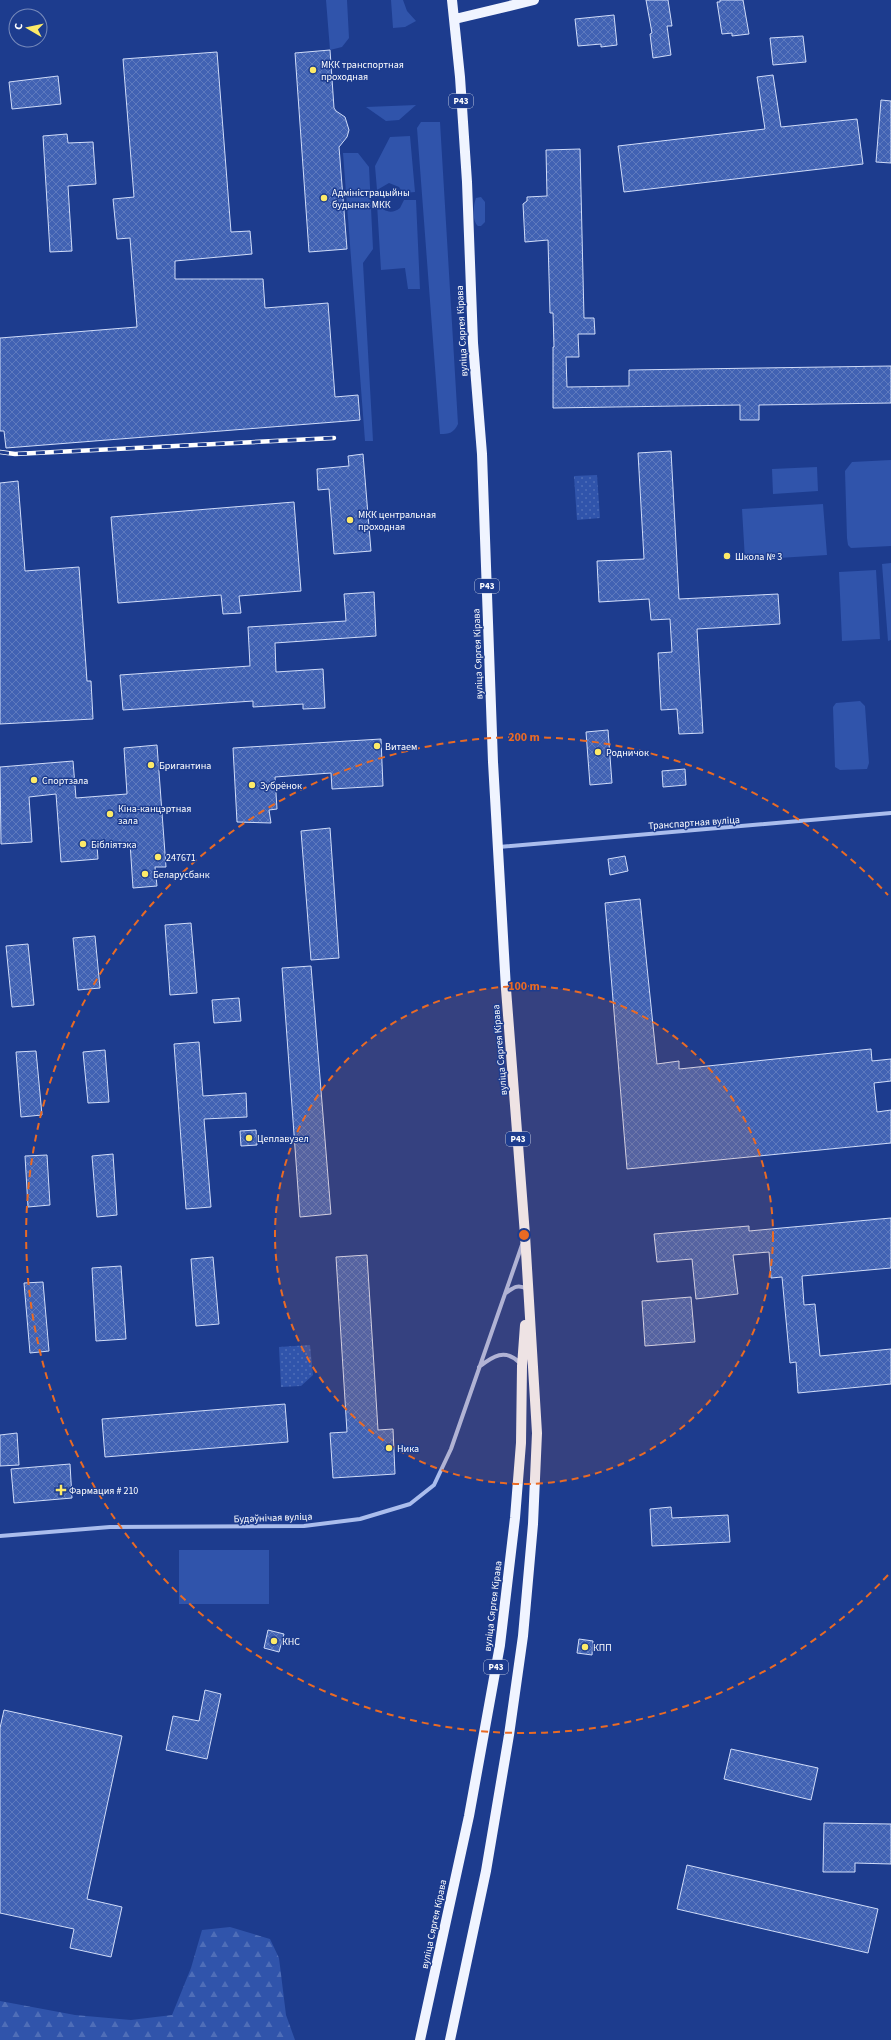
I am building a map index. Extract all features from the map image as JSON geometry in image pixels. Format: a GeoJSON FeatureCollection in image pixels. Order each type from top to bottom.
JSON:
{"type":"FeatureCollection","features":[{"type":"Feature","properties":{"kind":"main road","name":"вуліца Сяргея Кірава"},"geometry":{"type":"LineString","coordinates":[[450,2040],[486,1871],[509,1735],[523,1636],[534,1524],[537,1433],[526,1235],[506,989],[498,847],[482,454],[473,343],[466,175],[452,0]]}},
{"type":"Feature","properties":{"kind":"main road","name":"вуліца Сяргея Кірава"},"geometry":{"type":"LineString","coordinates":[[454,19],[456,0]]}},
{"type":"Feature","properties":{"kind":"main road"},"geometry":{"type":"LineString","coordinates":[[454,19],[534,0]]}},
{"type":"Feature","properties":{"kind":"main road","name":"вуліца Сяргея Кірава"},"geometry":{"type":"LineString","coordinates":[[420,2040],[469,1816],[500,1645],[518,1480],[522,1366],[528,1289]]}},
{"type":"Feature","properties":{"kind":"street","name":"Транспартная вуліца"},"geometry":{"type":"LineString","coordinates":[[498,847],[891,813]]}},
{"type":"Feature","properties":{"kind":"street","name":"Будаўнічая вуліца"},"geometry":{"type":"LineString","coordinates":[[0,1536],[110,1527],[304,1526],[360,1519],[410,1504],[434,1485],[451,1449],[526,1235]]}},
{"type":"Feature","properties":{"kind":"street"},"geometry":{"type":"LineString","coordinates":[[506,1293],[514,1286],[521,1286],[528,1289]]}},
{"type":"Feature","properties":{"kind":"street"},"geometry":{"type":"LineString","coordinates":[[479,1367],[493,1356],[503,1354],[515,1358],[522,1366]]}},
{"type":"Feature","properties":{"kind":"green space"},"geometry":{"type":"Polygon","coordinates":[[[326,0],[347,0],[349,38],[342,47],[330,50],[326,0]]]}},
{"type":"Feature","properties":{"kind":"green space"},"geometry":{"type":"Polygon","coordinates":[[[391,0],[403,0],[407,11],[416,21],[405,27],[393,28],[391,0]]]}},
{"type":"Feature","properties":{"kind":"green space"},"geometry":{"type":"Polygon","coordinates":[[[416,105],[399,120],[386,121],[366,107],[416,105]]]}},
{"type":"Feature","properties":{"kind":"green space"},"geometry":{"type":"Polygon","coordinates":[[[421,122],[440,122],[458,424],[453,431],[443,434],[440,434],[417,128],[421,122]]]}},
{"type":"Feature","properties":{"kind":"green space"},"geometry":{"type":"Polygon","coordinates":[[[410,136],[415,192],[403,193],[399,187],[389,183],[377,190],[375,166],[390,137],[410,136]]]}},
{"type":"Feature","properties":{"kind":"green space"},"geometry":{"type":"Polygon","coordinates":[[[343,153],[358,153],[369,167],[373,249],[363,263],[373,441],[365,441],[343,153]]]}},
{"type":"Feature","properties":{"kind":"green space"},"geometry":{"type":"Polygon","coordinates":[[[481,197],[485,202],[485,222],[481,226],[478,226],[474,217],[474,205],[476,198],[481,197]]]}},
{"type":"Feature","properties":{"kind":"green space"},"geometry":{"type":"Polygon","coordinates":[[[404,200],[416,200],[420,289],[408,289],[405,268],[381,270],[377,204],[382,209],[391,212],[400,208],[404,200]]]}},
{"type":"Feature","properties":{"kind":"green space"},"geometry":{"type":"Polygon","coordinates":[[[891,460],[891,546],[851,548],[848,545],[847,538],[845,471],[852,462],[891,460]]]}},
{"type":"Feature","properties":{"kind":"green space"},"geometry":{"type":"Polygon","coordinates":[[[817,467],[818,491],[773,494],[772,469],[817,467]]]}},
{"type":"Feature","properties":{"kind":"green space"},"geometry":{"type":"Polygon","coordinates":[[[597,475],[600,518],[577,520],[574,476],[597,475]]]}},
{"type":"Feature","properties":{"kind":"green space"},"geometry":{"type":"Polygon","coordinates":[[[823,504],[827,555],[745,560],[742,509],[823,504]]]}},
{"type":"Feature","properties":{"kind":"green space"},"geometry":{"type":"Polygon","coordinates":[[[891,563],[891,640],[888,641],[882,564],[891,563]]]}},
{"type":"Feature","properties":{"kind":"green space"},"geometry":{"type":"Polygon","coordinates":[[[876,570],[880,639],[842,641],[839,572],[876,570]]]}},
{"type":"Feature","properties":{"kind":"green space"},"geometry":{"type":"Polygon","coordinates":[[[860,701],[865,706],[869,763],[867,769],[840,770],[835,767],[833,707],[836,703],[860,701]]]}},
{"type":"Feature","properties":{"kind":"green space"},"geometry":{"type":"Polygon","coordinates":[[[310,1345],[313,1375],[301,1386],[281,1387],[279,1347],[310,1345]]]}},
{"type":"Feature","properties":{"kind":"green space"},"geometry":{"type":"Polygon","coordinates":[[[179,1550],[269,1550],[269,1604],[179,1604],[179,1550]]]}},
{"type":"Feature","properties":{"kind":"green space"},"geometry":{"type":"Polygon","coordinates":[[[230,1927],[270,1939],[279,1958],[286,2015],[295,2040],[0,2040],[0,2001],[75,2015],[131,2020],[172,2015],[191,1968],[202,1930],[230,1927]]]}},
{"type":"Feature","properties":{"kind":"building"},"geometry":{"type":"Polygon","coordinates":[[[646,0],[668,0],[672,26],[667,26],[671,55],[653,58],[650,34],[652,33],[646,0]]]}},
{"type":"Feature","properties":{"kind":"building"},"geometry":{"type":"Polygon","coordinates":[[[720,0],[743,0],[749,34],[732,36],[732,33],[722,34],[717,2],[720,2],[720,0]]]}},
{"type":"Feature","properties":{"kind":"building"},"geometry":{"type":"Polygon","coordinates":[[[614,15],[617,45],[601,47],[601,44],[578,46],[575,19],[614,15]]]}},
{"type":"Feature","properties":{"kind":"building"},"geometry":{"type":"Polygon","coordinates":[[[803,36],[806,62],[773,65],[770,38],[803,36]]]}},
{"type":"Feature","properties":{"kind":"building","name":"Адміністрацыйны будынак МКК"},"geometry":{"type":"Polygon","coordinates":[[[330,50],[334,108],[345,117],[349,130],[347,137],[339,147],[347,249],[309,252],[295,53],[330,50]]]}},
{"type":"Feature","properties":{"kind":"building"},"geometry":{"type":"Polygon","coordinates":[[[217,52],[231,232],[250,231],[252,254],[175,261],[175,279],[263,279],[265,308],[328,303],[335,397],[358,395],[360,420],[6,448],[4,431],[0,431],[0,338],[137,327],[130,238],[117,239],[113,199],[134,197],[123,59],[217,52]]]}},
{"type":"Feature","properties":{"kind":"building"},"geometry":{"type":"Polygon","coordinates":[[[773,75],[781,127],[857,119],[863,164],[624,192],[618,146],[765,129],[757,77],[773,75]]]}},
{"type":"Feature","properties":{"kind":"building"},"geometry":{"type":"Polygon","coordinates":[[[58,76],[61,104],[12,109],[9,82],[58,76]]]}},
{"type":"Feature","properties":{"kind":"building"},"geometry":{"type":"Polygon","coordinates":[[[881,100],[891,101],[891,163],[876,162],[881,100]]]}},
{"type":"Feature","properties":{"kind":"building"},"geometry":{"type":"Polygon","coordinates":[[[67,134],[68,143],[93,142],[96,184],[68,186],[72,251],[50,252],[43,136],[67,134]]]}},
{"type":"Feature","properties":{"kind":"building"},"geometry":{"type":"Polygon","coordinates":[[[580,149],[584,318],[594,318],[595,334],[578,334],[579,357],[566,357],[567,387],[629,386],[629,370],[891,366],[891,403],[759,405],[759,420],[740,420],[740,405],[553,408],[553,313],[550,313],[548,240],[525,242],[523,204],[527,201],[527,197],[547,196],[546,150],[580,149]]]}},
{"type":"Feature","properties":{"kind":"building"},"geometry":{"type":"Polygon","coordinates":[[[671,451],[679,599],[778,594],[780,624],[697,629],[703,733],[679,734],[677,709],[661,710],[658,653],[672,652],[670,619],[651,620],[649,599],[599,602],[597,561],[644,559],[638,453],[671,451]]]}},
{"type":"Feature","properties":{"kind":"building","name":"МКК центральная проходная"},"geometry":{"type":"Polygon","coordinates":[[[363,454],[371,551],[334,554],[329,489],[318,490],[317,469],[349,466],[348,456],[363,454]]]}},
{"type":"Feature","properties":{"kind":"building"},"geometry":{"type":"Polygon","coordinates":[[[18,481],[25,571],[79,567],[87,681],[91,681],[93,719],[0,724],[0,483],[18,481]]]}},
{"type":"Feature","properties":{"kind":"building"},"geometry":{"type":"Polygon","coordinates":[[[294,502],[301,591],[239,596],[241,613],[223,614],[221,595],[118,603],[111,517],[294,502]]]}},
{"type":"Feature","properties":{"kind":"building"},"geometry":{"type":"Polygon","coordinates":[[[374,592],[376,636],[275,643],[276,672],[323,669],[325,708],[303,709],[303,704],[253,707],[253,701],[123,710],[120,675],[250,666],[248,627],[346,621],[344,594],[374,592]]]}},
{"type":"Feature","properties":{"kind":"building","name":"Родничок"},"geometry":{"type":"Polygon","coordinates":[[[608,730],[612,783],[590,785],[586,732],[608,730]]]}},
{"type":"Feature","properties":{"kind":"building"},"geometry":{"type":"Polygon","coordinates":[[[381,739],[383,786],[332,789],[331,773],[275,777],[277,809],[269,810],[271,823],[237,822],[233,748],[381,739]]]}},
{"type":"Feature","properties":{"kind":"building","name":"Кіна-канцэртная зала"},"geometry":{"type":"Polygon","coordinates":[[[157,745],[166,867],[155,867],[157,886],[133,888],[130,843],[97,845],[98,859],[61,862],[56,794],[29,797],[32,842],[1,844],[0,767],[73,761],[76,798],[127,794],[124,748],[157,745]]]}},
{"type":"Feature","properties":{"kind":"building"},"geometry":{"type":"Polygon","coordinates":[[[685,769],[686,785],[663,787],[662,771],[685,769]]]}},
{"type":"Feature","properties":{"kind":"building"},"geometry":{"type":"Polygon","coordinates":[[[330,828],[339,958],[311,960],[301,831],[330,828]]]}},
{"type":"Feature","properties":{"kind":"building"},"geometry":{"type":"Polygon","coordinates":[[[625,856],[628,871],[610,875],[608,859],[625,856]]]}},
{"type":"Feature","properties":{"kind":"building"},"geometry":{"type":"Polygon","coordinates":[[[640,899],[657,1064],[679,1061],[679,1069],[871,1049],[872,1061],[891,1059],[891,1081],[874,1083],[877,1112],[891,1110],[891,1143],[627,1169],[605,903],[640,899]]]}},
{"type":"Feature","properties":{"kind":"building"},"geometry":{"type":"Polygon","coordinates":[[[191,923],[197,993],[170,995],[165,925],[191,923]]]}},
{"type":"Feature","properties":{"kind":"building"},"geometry":{"type":"Polygon","coordinates":[[[95,936],[100,988],[78,990],[73,938],[95,936]]]}},
{"type":"Feature","properties":{"kind":"building"},"geometry":{"type":"Polygon","coordinates":[[[28,944],[34,1005],[12,1007],[6,946],[28,944]]]}},
{"type":"Feature","properties":{"kind":"building"},"geometry":{"type":"Polygon","coordinates":[[[311,966],[331,1214],[300,1217],[282,968],[311,966]]]}},
{"type":"Feature","properties":{"kind":"building"},"geometry":{"type":"Polygon","coordinates":[[[239,998],[241,1021],[214,1023],[212,1000],[239,998]]]}},
{"type":"Feature","properties":{"kind":"building"},"geometry":{"type":"Polygon","coordinates":[[[199,1042],[203,1096],[246,1093],[247,1117],[204,1119],[211,1207],[186,1209],[174,1044],[199,1042]]]}},
{"type":"Feature","properties":{"kind":"building"},"geometry":{"type":"Polygon","coordinates":[[[105,1050],[109,1102],[88,1103],[83,1052],[105,1050]]]}},
{"type":"Feature","properties":{"kind":"building"},"geometry":{"type":"Polygon","coordinates":[[[36,1051],[42,1115],[21,1117],[16,1052],[36,1051]]]}},
{"type":"Feature","properties":{"kind":"building","name":"Цеплавузел"},"geometry":{"type":"Polygon","coordinates":[[[256,1130],[257,1145],[241,1146],[240,1131],[256,1130]]]}},
{"type":"Feature","properties":{"kind":"building"},"geometry":{"type":"Polygon","coordinates":[[[113,1154],[117,1215],[97,1217],[92,1156],[113,1154]]]}},
{"type":"Feature","properties":{"kind":"building"},"geometry":{"type":"Polygon","coordinates":[[[47,1155],[50,1205],[28,1207],[25,1156],[47,1155]]]}},
{"type":"Feature","properties":{"kind":"building"},"geometry":{"type":"Polygon","coordinates":[[[891,1218],[891,1268],[802,1276],[804,1305],[815,1304],[820,1356],[891,1349],[891,1384],[798,1393],[796,1362],[790,1363],[782,1277],[771,1278],[769,1252],[733,1255],[738,1294],[696,1299],[692,1259],[657,1262],[654,1234],[749,1226],[749,1231],[891,1218]]]}},
{"type":"Feature","properties":{"kind":"building"},"geometry":{"type":"Polygon","coordinates":[[[367,1255],[378,1430],[393,1429],[395,1474],[333,1478],[330,1433],[347,1432],[336,1257],[367,1255]]]}},
{"type":"Feature","properties":{"kind":"building"},"geometry":{"type":"Polygon","coordinates":[[[213,1257],[219,1324],[196,1326],[191,1259],[213,1257]]]}},
{"type":"Feature","properties":{"kind":"building"},"geometry":{"type":"Polygon","coordinates":[[[121,1266],[126,1339],[96,1341],[92,1268],[121,1266]]]}},
{"type":"Feature","properties":{"kind":"building"},"geometry":{"type":"Polygon","coordinates":[[[43,1282],[49,1351],[30,1353],[24,1283],[43,1282]]]}},
{"type":"Feature","properties":{"kind":"building"},"geometry":{"type":"Polygon","coordinates":[[[691,1297],[695,1342],[645,1346],[642,1301],[691,1297]]]}},
{"type":"Feature","properties":{"kind":"building"},"geometry":{"type":"Polygon","coordinates":[[[285,1404],[288,1442],[105,1457],[102,1419],[285,1404]]]}},
{"type":"Feature","properties":{"kind":"building"},"geometry":{"type":"Polygon","coordinates":[[[17,1433],[19,1465],[0,1466],[0,1435],[17,1433]]]}},
{"type":"Feature","properties":{"kind":"building"},"geometry":{"type":"Polygon","coordinates":[[[70,1464],[72,1498],[14,1503],[11,1469],[70,1464]]]}},
{"type":"Feature","properties":{"kind":"building"},"geometry":{"type":"Polygon","coordinates":[[[671,1507],[672,1518],[728,1515],[730,1542],[652,1546],[650,1509],[671,1507]]]}},
{"type":"Feature","properties":{"kind":"building","name":"КНС"},"geometry":{"type":"Polygon","coordinates":[[[268,1630],[284,1634],[279,1652],[264,1648],[268,1630]]]}},
{"type":"Feature","properties":{"kind":"building","name":"КПП"},"geometry":{"type":"Polygon","coordinates":[[[579,1639],[593,1641],[592,1655],[577,1653],[579,1639]]]}},
{"type":"Feature","properties":{"kind":"building"},"geometry":{"type":"Polygon","coordinates":[[[205,1690],[221,1694],[207,1759],[166,1750],[173,1716],[199,1721],[205,1690]]]}},
{"type":"Feature","properties":{"kind":"building"},"geometry":{"type":"Polygon","coordinates":[[[4,1710],[122,1736],[87,1899],[122,1907],[111,1957],[70,1948],[74,1929],[0,1913],[0,1728],[4,1710]]]}},
{"type":"Feature","properties":{"kind":"building"},"geometry":{"type":"Polygon","coordinates":[[[731,1749],[818,1768],[811,1800],[724,1779],[731,1749]]]}},
{"type":"Feature","properties":{"kind":"building"},"geometry":{"type":"Polygon","coordinates":[[[824,1823],[891,1824],[891,1864],[855,1863],[855,1872],[823,1872],[824,1823]]]}},
{"type":"Feature","properties":{"kind":"building"},"geometry":{"type":"Polygon","coordinates":[[[687,1865],[878,1909],[868,1953],[677,1909],[687,1865]]]}},
{"type":"Feature","properties":{"kind":"railway"},"geometry":{"type":"LineString","coordinates":[[0,452],[15,454],[334,438]]}},
{"type":"Feature","properties":{"kind":"place","name":"МКК транспортная проходная"},"geometry":{"type":"Point","coordinates":[313,70]}},
{"type":"Feature","properties":{"kind":"place","name":"Адміністрацыйны будынак МКК"},"geometry":{"type":"Point","coordinates":[324,198]}},
{"type":"Feature","properties":{"kind":"place","name":"МКК центральная проходная"},"geometry":{"type":"Point","coordinates":[350,520]}},
{"type":"Feature","properties":{"kind":"place","name":"Школа № 3"},"geometry":{"type":"Point","coordinates":[727,556]}},
{"type":"Feature","properties":{"kind":"place","name":"Витаем"},"geometry":{"type":"Point","coordinates":[377,746]}},
{"type":"Feature","properties":{"kind":"place","name":"Родничок"},"geometry":{"type":"Point","coordinates":[598,752]}},
{"type":"Feature","properties":{"kind":"place","name":"Бригантина"},"geometry":{"type":"Point","coordinates":[151,765]}},
{"type":"Feature","properties":{"kind":"place","name":"Спортзала"},"geometry":{"type":"Point","coordinates":[34,780]}},
{"type":"Feature","properties":{"kind":"place","name":"Зубрёнок"},"geometry":{"type":"Point","coordinates":[252,785]}},
{"type":"Feature","properties":{"kind":"place","name":"Кіна-канцэртная зала"},"geometry":{"type":"Point","coordinates":[110,814]}},
{"type":"Feature","properties":{"kind":"place","name":"Бібліятэка"},"geometry":{"type":"Point","coordinates":[83,844]}},
{"type":"Feature","properties":{"kind":"place","name":"247671"},"geometry":{"type":"Point","coordinates":[158,857]}},
{"type":"Feature","properties":{"kind":"place","name":"Беларусбанк"},"geometry":{"type":"Point","coordinates":[145,874]}},
{"type":"Feature","properties":{"kind":"place","name":"Цеплавузел"},"geometry":{"type":"Point","coordinates":[249,1138]}},
{"type":"Feature","properties":{"kind":"place","name":"Ника"},"geometry":{"type":"Point","coordinates":[389,1448]}},
{"type":"Feature","properties":{"kind":"place","name":"Фармация # 210"},"geometry":{"type":"Point","coordinates":[61,1490]}},
{"type":"Feature","properties":{"kind":"place","name":"КНС"},"geometry":{"type":"Point","coordinates":[274,1641]}},
{"type":"Feature","properties":{"kind":"place","name":"КПП"},"geometry":{"type":"Point","coordinates":[585,1647]}}]}
